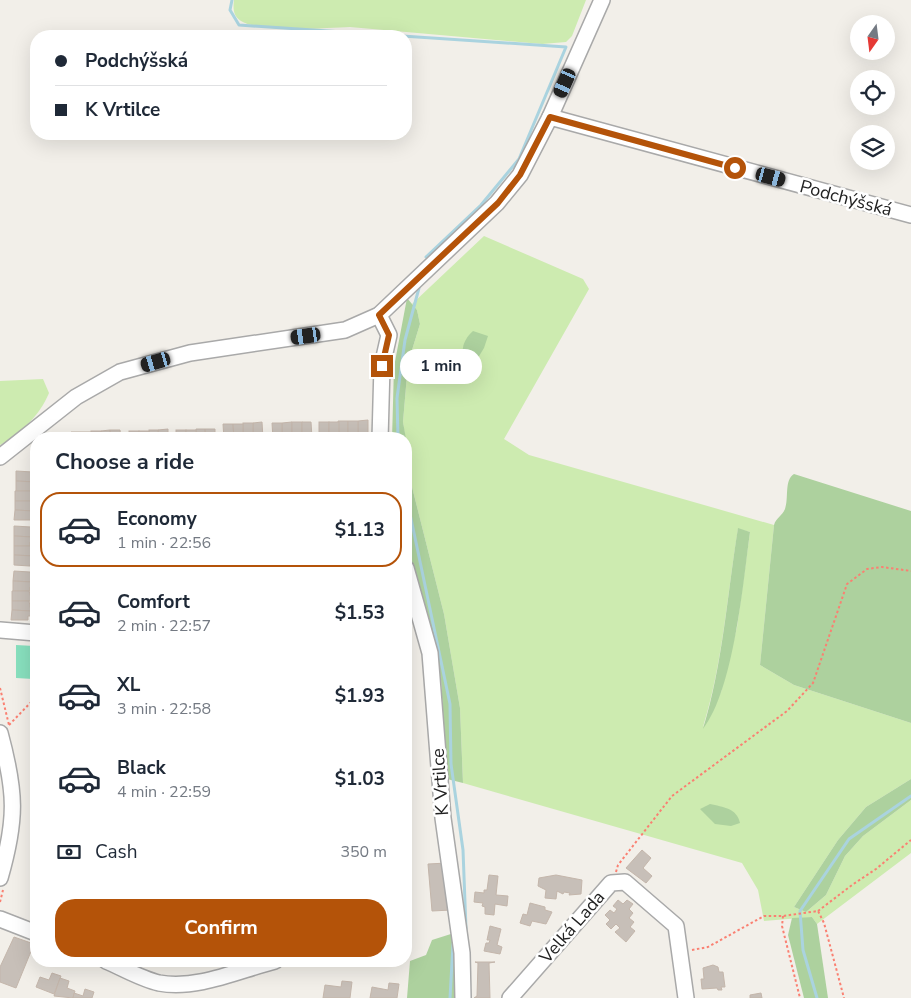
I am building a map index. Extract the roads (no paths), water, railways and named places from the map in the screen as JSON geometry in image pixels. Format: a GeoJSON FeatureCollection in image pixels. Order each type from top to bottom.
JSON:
{"type":"FeatureCollection","features":[{"type":"Feature","properties":{"kind":"street"},"geometry":{"type":"LineString","coordinates":[[32,432],[76,397],[120,372],[190,353],[345,330],[379,315],[498,203],[520,175],[550,117],[602,0]]}},
{"type":"Feature","properties":{"kind":"street","name":"Podchýšská"},"geometry":{"type":"LineString","coordinates":[[550,117],[911,215]]}},
{"type":"Feature","properties":{"kind":"street"},"geometry":{"type":"LineString","coordinates":[[379,315],[389,335],[382,366],[380,432]]}},
{"type":"Feature","properties":{"kind":"street"},"geometry":{"type":"LineString","coordinates":[[0,457],[30,433]]}},
{"type":"Feature","properties":{"kind":"street","name":"K Vrtilce"},"geometry":{"type":"LineString","coordinates":[[412,589],[430,653],[443,818],[462,953],[463,998]]}},
{"type":"Feature","properties":{"kind":"street"},"geometry":{"type":"LineString","coordinates":[[0,630],[30,632]]}},
{"type":"Feature","properties":{"kind":"street"},"geometry":{"type":"LineString","coordinates":[[0,878],[12,828],[6,792],[5,729]]}},
{"type":"Feature","properties":{"kind":"street","name":"Velká Lada"},"geometry":{"type":"LineString","coordinates":[[510,998],[611,883],[618,881],[625,882],[676,926],[686,998]]}},
{"type":"Feature","properties":{"kind":"street"},"geometry":{"type":"LineString","coordinates":[[0,919],[30,932]]}},
{"type":"Feature","properties":{"kind":"street"},"geometry":{"type":"LineString","coordinates":[[135,967],[158,982],[179,985],[198,982],[253,967]]}},
{"type":"Feature","properties":{"kind":"waterway"},"geometry":{"type":"LineString","coordinates":[[232,0],[230,10],[239,25],[313,30]]}},
{"type":"Feature","properties":{"kind":"waterway"},"geometry":{"type":"LineString","coordinates":[[412,37],[566,47],[519,159],[481,205],[426,257]]}},
{"type":"Feature","properties":{"kind":"waterway"},"geometry":{"type":"LineString","coordinates":[[398,432],[397,398],[405,340],[419,288]]}},
{"type":"Feature","properties":{"kind":"waterway"},"geometry":{"type":"LineString","coordinates":[[412,524],[450,704],[451,764],[463,850],[466,929]]}},
{"type":"Feature","properties":{"kind":"waterway"},"geometry":{"type":"LineString","coordinates":[[817,998],[803,950],[800,911],[849,839],[911,796]]}},
{"type":"Feature","properties":{"kind":"waterway"},"geometry":{"type":"LineString","coordinates":[[450,998],[453,944]]}}]}
